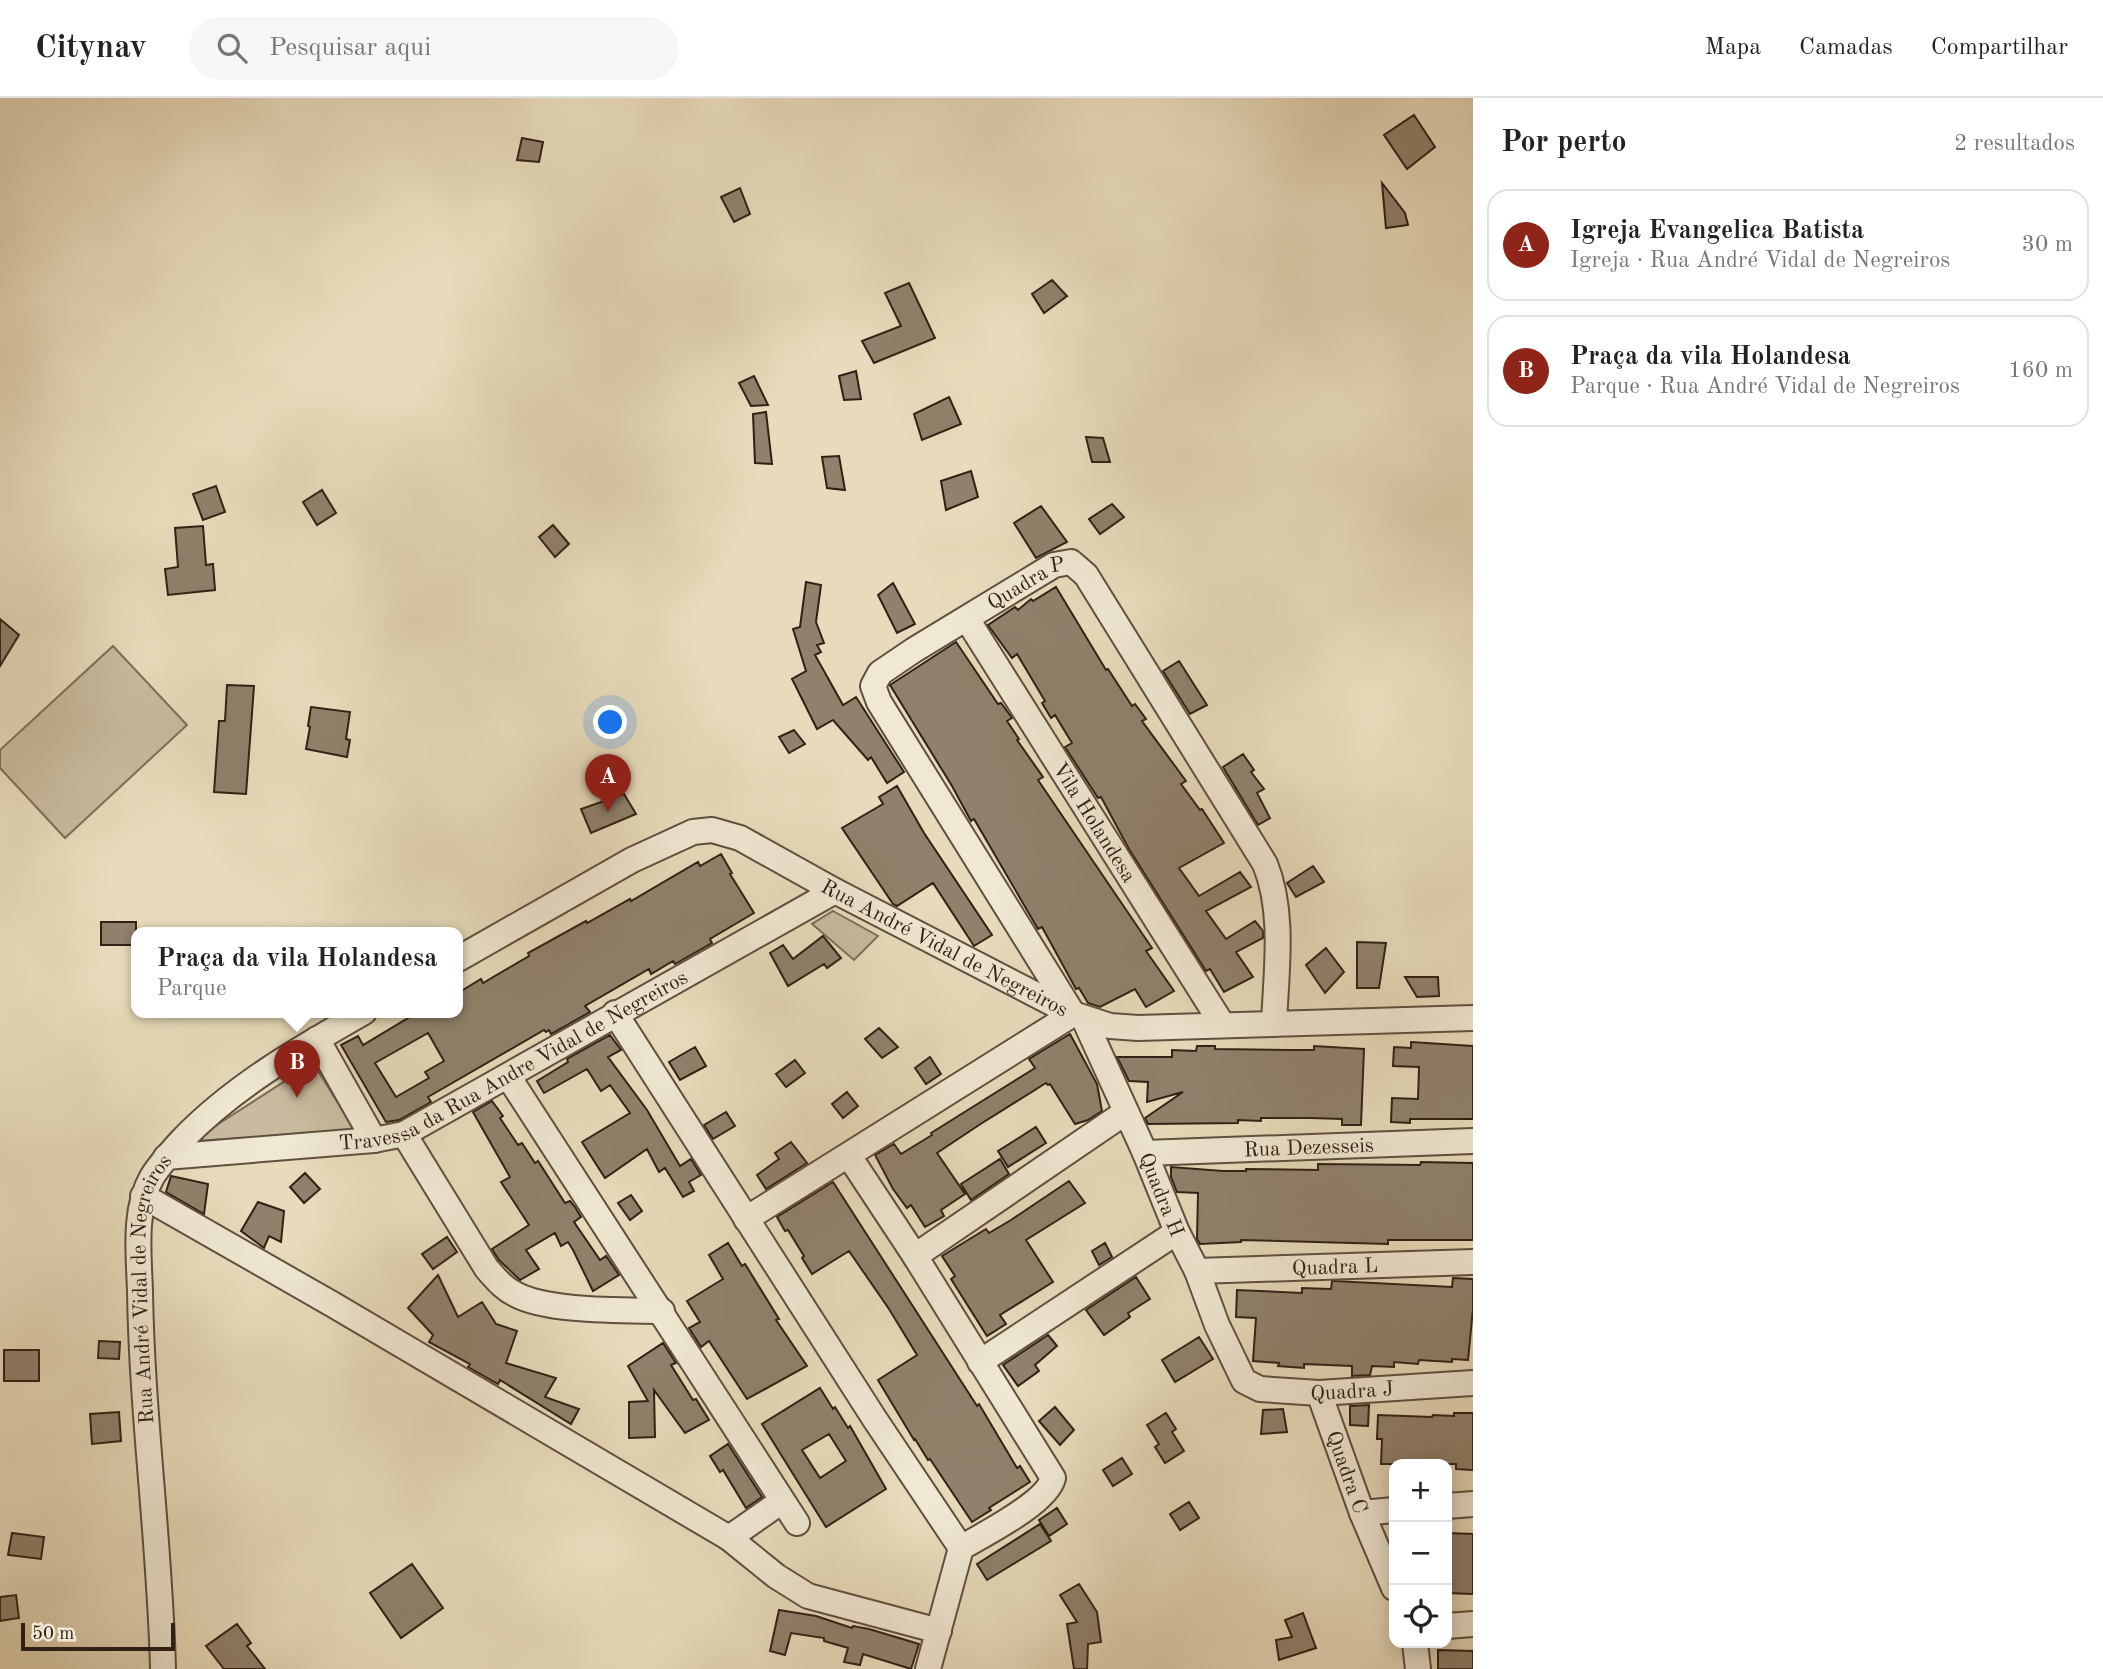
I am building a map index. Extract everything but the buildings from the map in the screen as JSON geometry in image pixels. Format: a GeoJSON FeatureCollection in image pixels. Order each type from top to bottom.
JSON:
{"type":"FeatureCollection","features":[{"type":"Feature","properties":{"kind":"street","name":"Quadra P"},"geometry":{"type":"LineString","coordinates":[[1079,1016],[873,687],[880,673],[1054,565],[1072,562],[1086,575],[1265,864],[1273,882],[1277,910],[1275,1024]]}},
{"type":"Feature","properties":{"kind":"street","name":"Vila Holandesa"},"geometry":{"type":"LineString","coordinates":[[967,619],[1222,1024]]}},
{"type":"Feature","properties":{"kind":"street","name":"Rua André Vidal de Negreiros"},"geometry":{"type":"LineString","coordinates":[[463,956],[632,860],[693,832],[712,830],[740,838],[835,891],[1079,1016],[1110,1026],[1138,1028],[1473,1018]]}},
{"type":"Feature","properties":{"kind":"street","name":"Travessa da Rua Andre Vidal de Negreiros"},"geometry":{"type":"LineString","coordinates":[[166,1157],[374,1140],[404,1134],[835,891]]}},
{"type":"Feature","properties":{"kind":"street"},"geometry":{"type":"LineString","coordinates":[[615,1013],[874,1418],[961,1548]]}},
{"type":"Feature","properties":{"kind":"street","name":"Quadra H"},"geometry":{"type":"LineString","coordinates":[[1079,1016],[1146,1153],[1177,1232],[1197,1270],[1217,1325],[1238,1371]]}},
{"type":"Feature","properties":{"kind":"street"},"geometry":{"type":"LineString","coordinates":[[746,1219],[1079,1016]]}},
{"type":"Feature","properties":{"kind":"street","name":"Rua André Vidal de Negreiros"},"geometry":{"type":"LineString","coordinates":[[163,1669],[162,1619],[141,1355],[140,1227],[143,1196],[166,1157],[218,1107],[266,1070],[354,1018]]}},
{"type":"Feature","properties":{"kind":"street"},"geometry":{"type":"LineString","coordinates":[[317,1039],[374,1140]]}},
{"type":"Feature","properties":{"kind":"street"},"geometry":{"type":"LineString","coordinates":[[508,1076],[797,1523]]}},
{"type":"Feature","properties":{"kind":"street"},"geometry":{"type":"LineString","coordinates":[[915,1256],[1126,1112]]}},
{"type":"Feature","properties":{"kind":"street"},"geometry":{"type":"LineString","coordinates":[[404,1134],[487,1269],[501,1285],[518,1296],[565,1307],[662,1311]]}},
{"type":"Feature","properties":{"kind":"street","name":"Rua Dezesseis"},"geometry":{"type":"LineString","coordinates":[[1146,1153],[1473,1141]]}},
{"type":"Feature","properties":{"kind":"street"},"geometry":{"type":"LineString","coordinates":[[849,1156],[915,1256],[1053,1478],[1051,1486],[1038,1500],[961,1548],[932,1668]]}},
{"type":"Feature","properties":{"kind":"street"},"geometry":{"type":"LineString","coordinates":[[143,1196],[729,1538],[784,1582],[808,1596],[939,1631]]}},
{"type":"Feature","properties":{"kind":"street"},"geometry":{"type":"LineString","coordinates":[[981,1362],[1177,1232]]}},
{"type":"Feature","properties":{"kind":"street","name":"Quadra L"},"geometry":{"type":"LineString","coordinates":[[1197,1270],[1473,1262]]}},
{"type":"Feature","properties":{"kind":"street","name":"Quadra J"},"geometry":{"type":"LineString","coordinates":[[1238,1371],[1244,1381],[1260,1389],[1319,1393],[1473,1383]]}},
{"type":"Feature","properties":{"kind":"street","name":"Quadra C"},"geometry":{"type":"LineString","coordinates":[[1319,1393],[1362,1513],[1393,1585]]}},
{"type":"Feature","properties":{"kind":"street"},"geometry":{"type":"LineString","coordinates":[[729,1538],[782,1501]]}},
{"type":"Feature","properties":{"kind":"street"},"geometry":{"type":"LineString","coordinates":[[1452,1506],[1473,1504]]}},
{"type":"Feature","properties":{"kind":"street"},"geometry":{"type":"LineString","coordinates":[[1362,1513],[1389,1510]]}},
{"type":"Feature","properties":{"kind":"street"},"geometry":{"type":"LineString","coordinates":[[1452,1626],[1473,1624]]}},
{"type":"Feature","properties":{"kind":"street"},"geometry":{"type":"LineString","coordinates":[[1416,1648],[1418,1669]]}},
{"type":"Feature","properties":{"kind":"shaded area"},"geometry":{"type":"Polygon","coordinates":[[[113,646],[187,725],[65,838],[0,768],[0,750],[113,646]]]}},
{"type":"Feature","properties":{"kind":"shaded area"},"geometry":{"type":"Polygon","coordinates":[[[833,911],[878,936],[854,960],[812,924],[833,911]]]}},
{"type":"Feature","properties":{"kind":"shaded area"},"geometry":{"type":"Polygon","coordinates":[[[313,1063],[356,1132],[192,1141],[313,1063]]]}},
{"type":"Feature","properties":{"kind":"place","name":"Igreja Evangelica Batista"},"geometry":{"type":"Point","coordinates":[608,812]}},
{"type":"Feature","properties":{"kind":"place","name":"Praça da vila Holandesa"},"geometry":{"type":"Point","coordinates":[297,1098]}}]}
